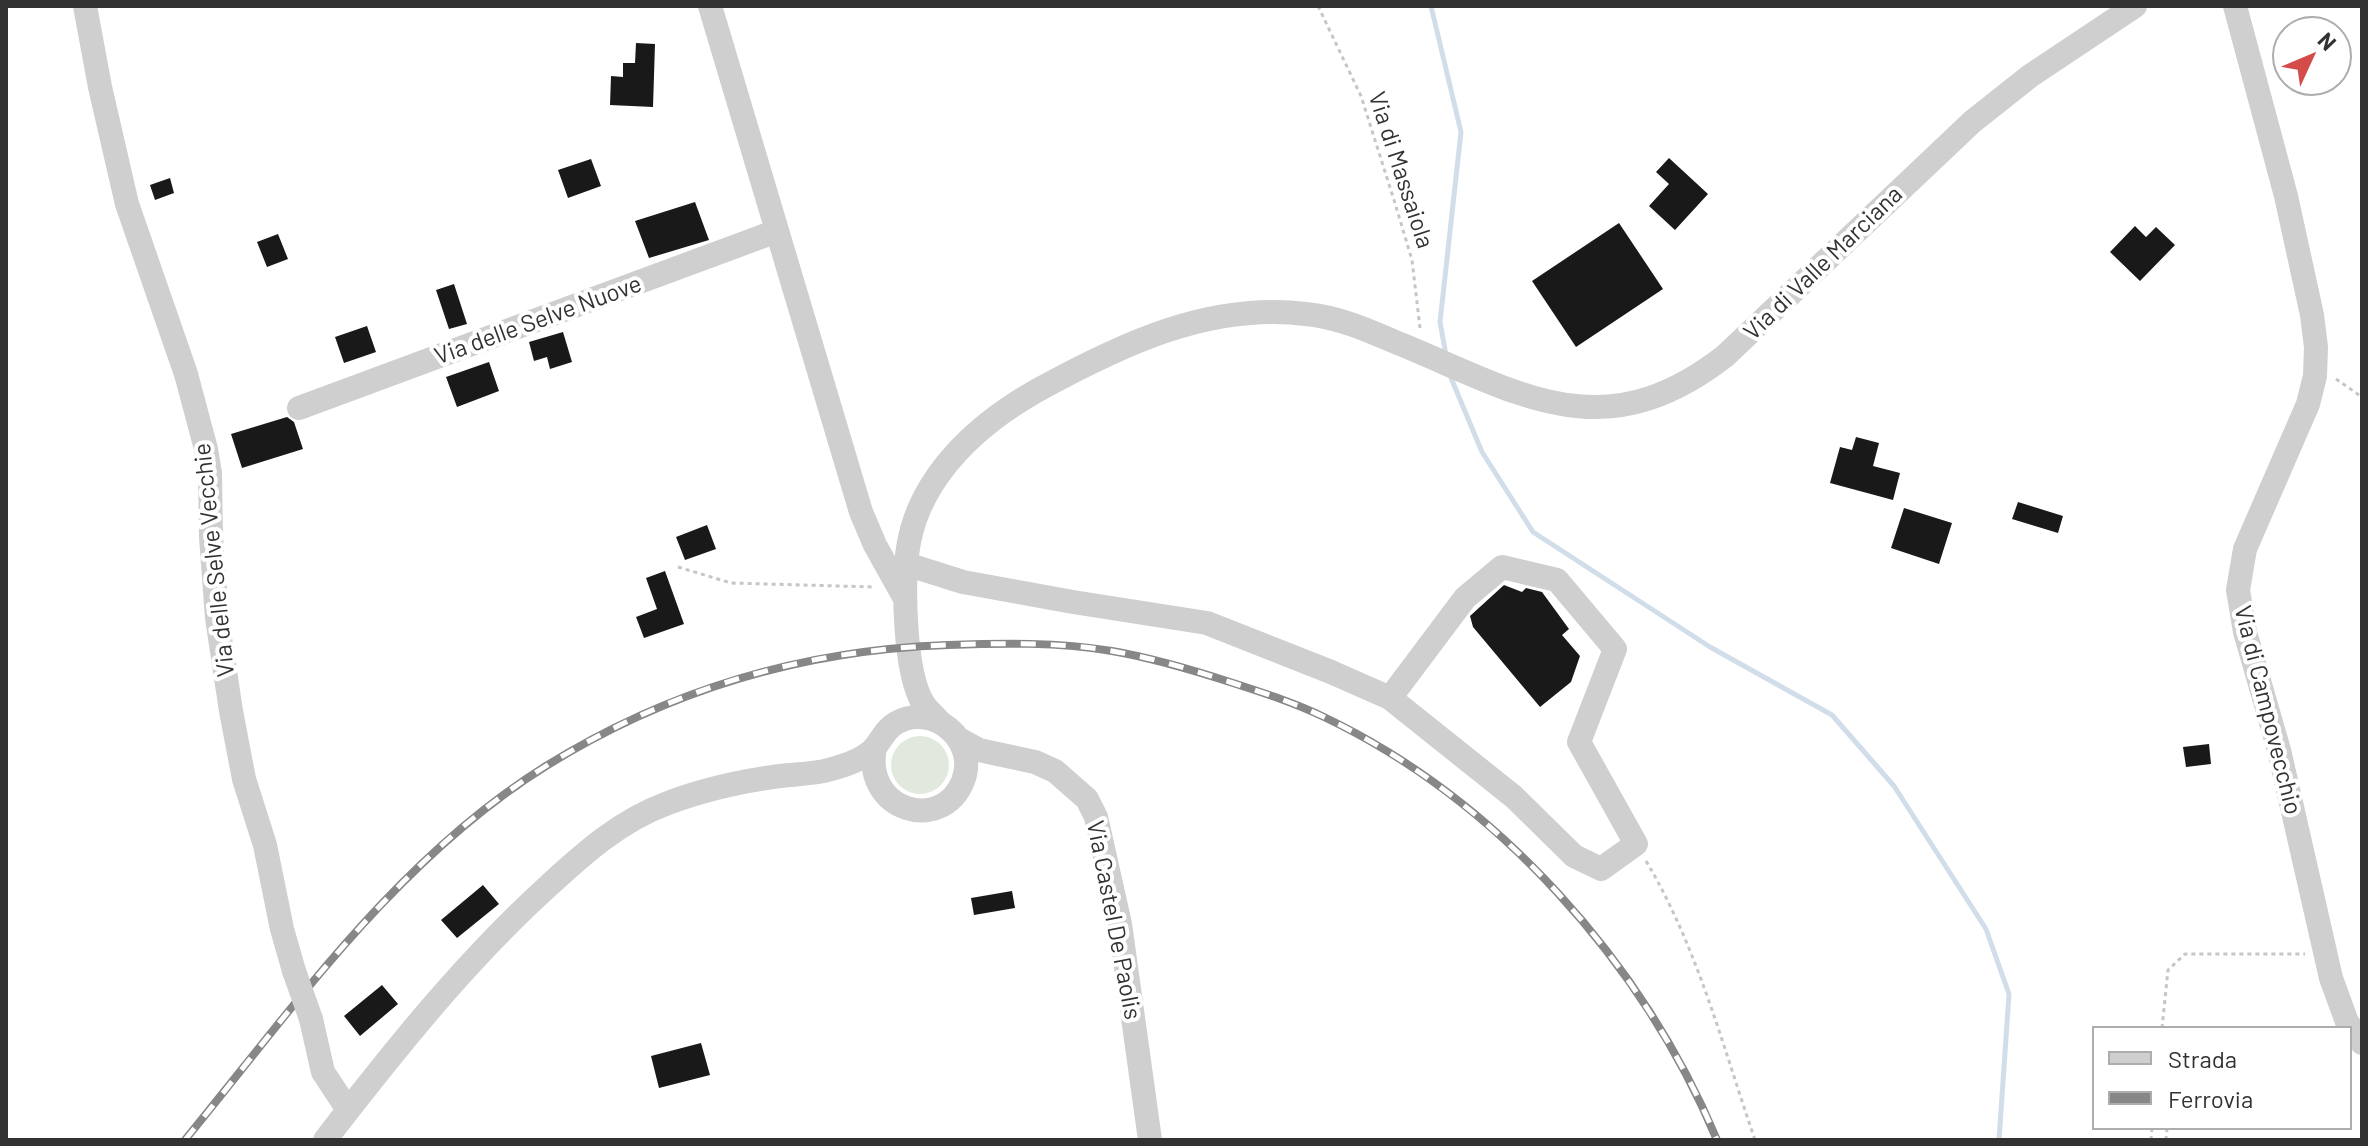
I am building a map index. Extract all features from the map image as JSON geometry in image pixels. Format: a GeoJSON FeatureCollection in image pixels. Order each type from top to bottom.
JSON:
{"type":"FeatureCollection","features":[{"type":"Feature","properties":{"kind":"street","name":"Via delle Selve Vecchie"},"geometry":{"type":"LineString","coordinates":[[85,6],[124,193],[186,374],[206,449],[210,473],[214,593],[244,779],[263,837],[282,929],[311,1019],[323,1072],[348,1110]]}},
{"type":"Feature","properties":{"kind":"street"},"geometry":{"type":"LineString","coordinates":[[710,6],[861,512],[872,538],[903,583],[914,679],[923,703],[959,739],[966,759],[963,780],[957,792],[936,807],[910,809],[887,797],[874,774],[873,761],[880,738],[896,723],[906,706],[914,679]]}},
{"type":"Feature","properties":{"kind":"street"},"geometry":{"type":"LineString","coordinates":[[2104,27],[2128,6]]}},
{"type":"Feature","properties":{"kind":"street","name":"Via di Valle Marciana"},"geometry":{"type":"LineString","coordinates":[[903,583],[913,526],[927,495],[950,460],[974,434],[1018,401],[1091,361],[1135,341],[1214,318],[1279,312],[1338,320],[1519,395],[1582,406],[1640,402],[1684,384],[1715,364],[1746,337],[1863,222],[1972,122],[2030,76],[2135,6]]}},
{"type":"Feature","properties":{"kind":"street","name":"Via di Campovecchio"},"geometry":{"type":"LineString","coordinates":[[2235,6],[2299,248],[2314,326],[2316,366],[2308,404],[2245,549],[2238,598],[2279,750],[2331,978],[2350,1026]]}},
{"type":"Feature","properties":{"kind":"street","name":"Via delle Selve Nuove"},"geometry":{"type":"LineString","coordinates":[[299,408],[777,231]]}},
{"type":"Feature","properties":{"kind":"street"},"geometry":{"type":"LineString","coordinates":[[903,583],[963,582],[1207,623],[1390,698],[1514,797],[1574,856],[1601,869],[1636,844],[1579,742],[1615,649],[1557,580],[1502,567],[1465,598],[1390,698]]}},
{"type":"Feature","properties":{"kind":"street"},"geometry":{"type":"LineString","coordinates":[[896,723],[910,717],[939,721]]}},
{"type":"Feature","properties":{"kind":"street","name":"Via Castel De Paolis"},"geometry":{"type":"LineString","coordinates":[[959,739],[979,750],[1035,762],[1055,771],[1087,799],[1096,817],[1123,941],[1150,1140]]}},
{"type":"Feature","properties":{"kind":"street"},"geometry":{"type":"LineString","coordinates":[[325,1140],[483,948],[606,835],[694,793],[824,771],[849,764],[875,747]]}},
{"type":"Feature","properties":{"kind":"street"},"geometry":{"type":"LineString","coordinates":[[963,780],[987,760],[1002,756]]}},
{"type":"Feature","properties":{"kind":"street"},"geometry":{"type":"LineString","coordinates":[[824,771],[874,774]]}},
{"type":"Feature","properties":{"kind":"path","name":"Via di Massaiola"},"geometry":{"type":"LineString","coordinates":[[1318,6],[1361,96],[1412,260],[1422,353]]}},
{"type":"Feature","properties":{"kind":"path"},"geometry":{"type":"LineString","coordinates":[[2316,366],[2362,397]]}},
{"type":"Feature","properties":{"kind":"path"},"geometry":{"type":"LineString","coordinates":[[678,567],[731,583],[903,583]]}},
{"type":"Feature","properties":{"kind":"path"},"geometry":{"type":"LineString","coordinates":[[1636,844],[1663,889],[1700,980],[1755,1140]]}},
{"type":"Feature","properties":{"kind":"path"},"geometry":{"type":"LineString","coordinates":[[2162,1026],[2168,970],[2185,954],[2305,954]]}},
{"type":"Feature","properties":{"kind":"shaded area"},"geometry":{"type":"Polygon","coordinates":[[[920,736],[941,744],[949,765],[941,786],[920,794],[899,786],[891,765],[899,744],[920,736]]]}},
{"type":"Feature","properties":{"kind":"building"},"geometry":{"type":"Polygon","coordinates":[[[636,43],[655,44],[653,107],[610,105],[611,76],[623,77],[623,63],[635,63],[636,43]]]}},
{"type":"Feature","properties":{"kind":"building"},"geometry":{"type":"Polygon","coordinates":[[[1669,158],[1708,194],[1675,230],[1649,206],[1669,184],[1656,172],[1669,158]]]}},
{"type":"Feature","properties":{"kind":"building"},"geometry":{"type":"Polygon","coordinates":[[[591,159],[601,186],[568,198],[558,170],[591,159]]]}},
{"type":"Feature","properties":{"kind":"building"},"geometry":{"type":"Polygon","coordinates":[[[170,178],[174,193],[155,200],[150,185],[170,178]]]}},
{"type":"Feature","properties":{"kind":"building"},"geometry":{"type":"Polygon","coordinates":[[[695,202],[709,240],[649,258],[635,221],[695,202]]]}},
{"type":"Feature","properties":{"kind":"building"},"geometry":{"type":"Polygon","coordinates":[[[1619,223],[1663,289],[1576,347],[1532,281],[1619,223]]]}},
{"type":"Feature","properties":{"kind":"building"},"geometry":{"type":"Polygon","coordinates":[[[2135,226],[2146,237],[2156,227],[2175,245],[2140,281],[2110,252],[2135,226]]]}},
{"type":"Feature","properties":{"kind":"building"},"geometry":{"type":"Polygon","coordinates":[[[278,234],[288,259],[267,267],[257,242],[278,234]]]}},
{"type":"Feature","properties":{"kind":"building"},"geometry":{"type":"Polygon","coordinates":[[[454,284],[467,324],[449,329],[436,290],[454,284]]]}},
{"type":"Feature","properties":{"kind":"building"},"geometry":{"type":"Polygon","coordinates":[[[367,326],[376,352],[344,363],[335,337],[367,326]]]}},
{"type":"Feature","properties":{"kind":"building"},"geometry":{"type":"Polygon","coordinates":[[[563,332],[572,362],[550,369],[547,357],[534,361],[529,342],[563,332]]]}},
{"type":"Feature","properties":{"kind":"building"},"geometry":{"type":"Polygon","coordinates":[[[489,362],[499,391],[457,407],[446,377],[489,362]]]}},
{"type":"Feature","properties":{"kind":"building"},"geometry":{"type":"Polygon","coordinates":[[[287,417],[294,422],[303,449],[242,468],[231,434],[287,417]]]}},
{"type":"Feature","properties":{"kind":"building"},"geometry":{"type":"Polygon","coordinates":[[[1856,437],[1879,443],[1873,466],[1900,473],[1893,500],[1830,483],[1840,447],[1852,450],[1856,437]]]}},
{"type":"Feature","properties":{"kind":"building"},"geometry":{"type":"Polygon","coordinates":[[[2018,502],[2063,516],[2058,533],[2012,519],[2018,502]]]}},
{"type":"Feature","properties":{"kind":"building"},"geometry":{"type":"Polygon","coordinates":[[[1904,508],[1952,523],[1939,564],[1891,548],[1904,508]]]}},
{"type":"Feature","properties":{"kind":"building"},"geometry":{"type":"Polygon","coordinates":[[[707,525],[716,549],[685,560],[676,537],[707,525]]]}},
{"type":"Feature","properties":{"kind":"building"},"geometry":{"type":"Polygon","coordinates":[[[665,571],[684,624],[644,638],[636,617],[657,609],[646,578],[665,571]]]}},
{"type":"Feature","properties":{"kind":"building"},"geometry":{"type":"Polygon","coordinates":[[[1504,585],[1522,592],[1526,588],[1542,592],[1569,629],[1562,635],[1580,656],[1571,682],[1540,707],[1473,627],[1470,616],[1504,585]]]}},
{"type":"Feature","properties":{"kind":"building"},"geometry":{"type":"Polygon","coordinates":[[[2209,744],[2211,764],[2186,767],[2183,747],[2209,744]]]}},
{"type":"Feature","properties":{"kind":"building"},"geometry":{"type":"Polygon","coordinates":[[[483,885],[499,904],[457,938],[441,920],[483,885]]]}},
{"type":"Feature","properties":{"kind":"building"},"geometry":{"type":"Polygon","coordinates":[[[1012,891],[1015,908],[974,915],[971,898],[1012,891]]]}},
{"type":"Feature","properties":{"kind":"building"},"geometry":{"type":"Polygon","coordinates":[[[382,985],[398,1004],[360,1036],[344,1016],[382,985]]]}},
{"type":"Feature","properties":{"kind":"building"},"geometry":{"type":"Polygon","coordinates":[[[701,1043],[710,1075],[659,1088],[651,1056],[701,1043]]]}},
{"type":"Feature","properties":{"kind":"waterway"},"geometry":{"type":"LineString","coordinates":[[1431,6],[1461,132],[1440,322],[1446,355]]}},
{"type":"Feature","properties":{"kind":"waterway"},"geometry":{"type":"LineString","coordinates":[[1449,373],[1482,452],[1533,532],[1710,647],[1832,715],[1894,786],[1986,929],[2009,994],[1999,1140]]}},
{"type":"Feature","properties":{"kind":"railway"},"geometry":{"type":"LineString","coordinates":[[185,1140],[308,988],[395,890],[492,803],[546,766],[641,715],[739,678],[789,665],[894,648],[1009,644],[1071,646],[1127,654],[1268,694],[1324,717],[1388,752],[1448,793],[1505,841],[1558,893],[1606,950],[1649,1011],[1686,1074],[1717,1140]]}}]}
